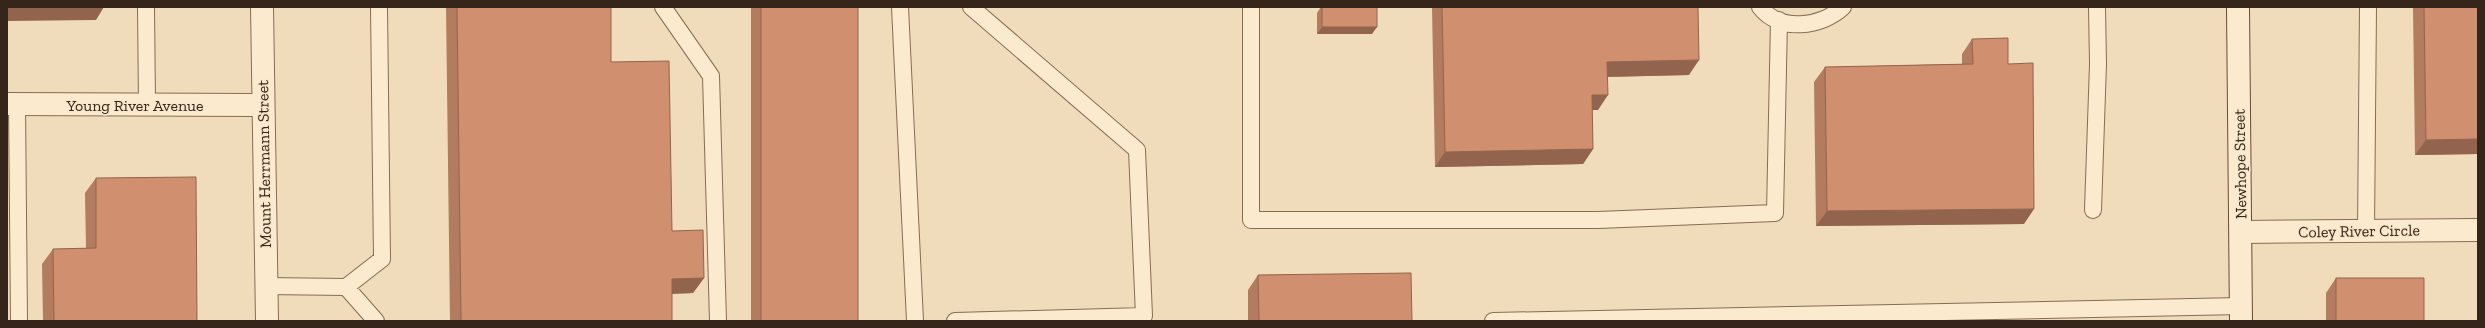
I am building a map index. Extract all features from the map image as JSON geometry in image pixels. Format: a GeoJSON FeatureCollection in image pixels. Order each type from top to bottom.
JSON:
{"type":"FeatureCollection","features":[{"type":"Feature","properties":{"kind":"street","name":"Mount Herrmann Street"},"geometry":{"type":"LineString","coordinates":[[262,7],[267,321]]}},
{"type":"Feature","properties":{"kind":"street","name":"Newhope Street"},"geometry":{"type":"LineString","coordinates":[[2238,7],[2241,313]]}},
{"type":"Feature","properties":{"kind":"street","name":"Young River Avenue"},"geometry":{"type":"LineString","coordinates":[[12,104],[263,105]]}},
{"type":"Feature","properties":{"kind":"street","name":"Coley River Circle"},"geometry":{"type":"LineString","coordinates":[[2241,232],[2478,230]]}},
{"type":"Feature","properties":{"kind":"lane"},"geometry":{"type":"LineString","coordinates":[[146,7],[147,105]]}},
{"type":"Feature","properties":{"kind":"lane"},"geometry":{"type":"LineString","coordinates":[[266,286],[346,287],[382,258],[379,7]]}},
{"type":"Feature","properties":{"kind":"lane"},"geometry":{"type":"LineString","coordinates":[[663,7],[710,76],[718,321]]}},
{"type":"Feature","properties":{"kind":"lane"},"geometry":{"type":"LineString","coordinates":[[900,7],[915,321]]}},
{"type":"Feature","properties":{"kind":"lane"},"geometry":{"type":"LineString","coordinates":[[955,321],[1144,316],[1137,150],[971,7]]}},
{"type":"Feature","properties":{"kind":"lane"},"geometry":{"type":"LineString","coordinates":[[1251,7],[1251,220],[1598,220],[1775,213],[1779,20]]}},
{"type":"Feature","properties":{"kind":"lane"},"geometry":{"type":"LineString","coordinates":[[1760,7],[1779,20],[1798,25],[1818,22],[1835,15],[1843,7]]}},
{"type":"Feature","properties":{"kind":"lane"},"geometry":{"type":"LineString","coordinates":[[2093,210],[2098,64],[2097,7]]}},
{"type":"Feature","properties":{"kind":"lane"},"geometry":{"type":"LineString","coordinates":[[2366,230],[2368,7]]}},
{"type":"Feature","properties":{"kind":"lane"},"geometry":{"type":"LineString","coordinates":[[12,104],[19,321]]}},
{"type":"Feature","properties":{"kind":"lane"},"geometry":{"type":"LineString","coordinates":[[346,287],[376,321]]}},
{"type":"Feature","properties":{"kind":"lane"},"geometry":{"type":"LineString","coordinates":[[1493,321],[2241,313]]}},
{"type":"Feature","properties":{"kind":"building"},"geometry":{"type":"Polygon","coordinates":[[[457,7],[611,7],[611,62],[669,61],[672,231],[703,230],[704,278],[672,279],[672,321],[461,321],[457,7]]]}},
{"type":"Feature","properties":{"kind":"building"},"geometry":{"type":"Polygon","coordinates":[[[761,7],[858,7],[858,321],[761,321],[761,7]]]}},
{"type":"Feature","properties":{"kind":"building"},"geometry":{"type":"Polygon","coordinates":[[[1322,7],[1377,7],[1377,27],[1322,27],[1322,7]]]}},
{"type":"Feature","properties":{"kind":"building"},"geometry":{"type":"Polygon","coordinates":[[[1442,7],[1698,7],[1699,60],[1607,62],[1608,95],[1592,95],[1593,149],[1445,152],[1442,7]]]}},
{"type":"Feature","properties":{"kind":"building"},"geometry":{"type":"Polygon","coordinates":[[[2424,7],[2478,7],[2478,139],[2426,140],[2424,7]]]}},
{"type":"Feature","properties":{"kind":"building"},"geometry":{"type":"Polygon","coordinates":[[[2008,38],[2008,64],[2033,63],[2034,209],[1827,211],[1825,67],[1973,64],[1972,39],[2008,38]]]}},
{"type":"Feature","properties":{"kind":"building"},"geometry":{"type":"Polygon","coordinates":[[[196,177],[197,321],[54,321],[53,249],[96,248],[96,178],[196,177]]]}},
{"type":"Feature","properties":{"kind":"building"},"geometry":{"type":"Polygon","coordinates":[[[1411,273],[1412,321],[1259,321],[1258,275],[1411,273]]]}},
{"type":"Feature","properties":{"kind":"building"},"geometry":{"type":"Polygon","coordinates":[[[2336,278],[2424,278],[2424,321],[2336,321],[2336,278]]]}}]}
